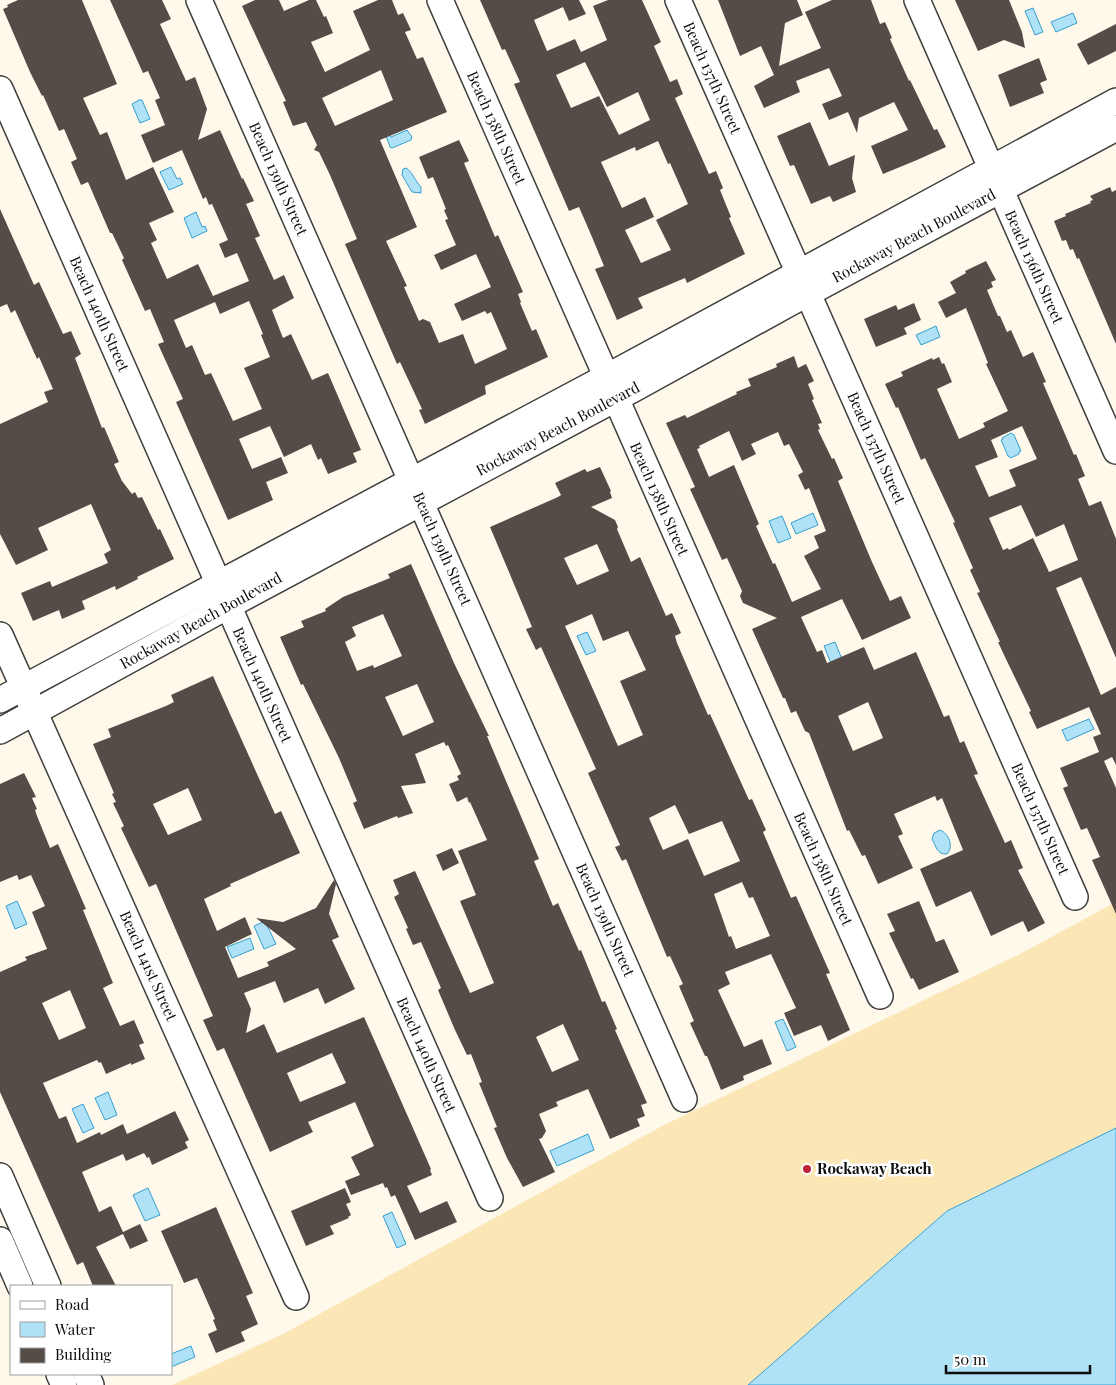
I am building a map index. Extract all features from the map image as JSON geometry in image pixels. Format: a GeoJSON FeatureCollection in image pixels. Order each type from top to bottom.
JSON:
{"type":"FeatureCollection","features":[{"type":"Feature","properties":{"kind":"street","name":"Beach 139th Street"},"geometry":{"type":"LineString","coordinates":[[199,0],[684,1100]]}},
{"type":"Feature","properties":{"kind":"street","name":"Beach 138th Street"},"geometry":{"type":"LineString","coordinates":[[440,0],[880,996]]}},
{"type":"Feature","properties":{"kind":"street","name":"Beach 137th Street"},"geometry":{"type":"LineString","coordinates":[[678,0],[1075,897]]}},
{"type":"Feature","properties":{"kind":"street","name":"Beach 136th Street"},"geometry":{"type":"LineString","coordinates":[[917,0],[1116,451]]}},
{"type":"Feature","properties":{"kind":"street","name":"Beach 140th Street"},"geometry":{"type":"LineString","coordinates":[[0,89],[490,1198]]}},
{"type":"Feature","properties":{"kind":"street","name":"Rockaway Beach Boulevard"},"geometry":{"type":"LineString","coordinates":[[0,700],[223,595],[611,388],[996,179],[1116,102]]}},
{"type":"Feature","properties":{"kind":"street","name":"Rockaway Beach Boulevard"},"geometry":{"type":"LineString","coordinates":[[996,179],[1116,128]]}},
{"type":"Feature","properties":{"kind":"street","name":"Rockaway Beach Boulevard"},"geometry":{"type":"LineString","coordinates":[[0,731],[223,595]]}},
{"type":"Feature","properties":{"kind":"street","name":"Beach 141st Street"},"geometry":{"type":"LineString","coordinates":[[0,635],[296,1297]]}},
{"type":"Feature","properties":{"kind":"street"},"geometry":{"type":"LineString","coordinates":[[0,1176],[48,1285]]}},
{"type":"Feature","properties":{"kind":"street"},"geometry":{"type":"LineString","coordinates":[[0,1240],[20,1285]]}},
{"type":"Feature","properties":{"kind":"sand","name":"Rockaway Beach"},"geometry":{"type":"Polygon","coordinates":[[[1116,902],[1116,1128],[946,1211],[748,1385],[172,1385],[283,1334],[664,1125],[1020,954],[1116,902]]]}},
{"type":"Feature","properties":{"kind":"water"},"geometry":{"type":"Polygon","coordinates":[[[1033,8],[1043,32],[1035,35],[1025,11],[1033,8]]]}},
{"type":"Feature","properties":{"kind":"water"},"geometry":{"type":"Polygon","coordinates":[[[1073,13],[1077,23],[1056,32],[1051,22],[1073,13]]]}},
{"type":"Feature","properties":{"kind":"water"},"geometry":{"type":"Polygon","coordinates":[[[142,100],[150,119],[140,123],[132,104],[142,100]]]}},
{"type":"Feature","properties":{"kind":"water"},"geometry":{"type":"Polygon","coordinates":[[[407,130],[412,137],[411,140],[392,148],[390,147],[386,136],[390,135],[391,137],[407,130]]]}},
{"type":"Feature","properties":{"kind":"water"},"geometry":{"type":"Polygon","coordinates":[[[171,167],[177,179],[180,178],[183,184],[169,190],[160,172],[171,167]]]}},
{"type":"Feature","properties":{"kind":"water"},"geometry":{"type":"Polygon","coordinates":[[[406,168],[421,187],[421,193],[412,192],[402,175],[403,169],[406,168]]]}},
{"type":"Feature","properties":{"kind":"water"},"geometry":{"type":"Polygon","coordinates":[[[196,212],[202,227],[205,226],[207,231],[192,238],[184,218],[196,212]]]}},
{"type":"Feature","properties":{"kind":"water"},"geometry":{"type":"Polygon","coordinates":[[[936,326],[940,337],[921,345],[916,335],[936,326]]]}},
{"type":"Feature","properties":{"kind":"water"},"geometry":{"type":"Polygon","coordinates":[[[1011,433],[1014,435],[1021,451],[1011,458],[1008,456],[1001,440],[1011,433]]]}},
{"type":"Feature","properties":{"kind":"water"},"geometry":{"type":"Polygon","coordinates":[[[813,513],[818,525],[796,534],[791,523],[813,513]]]}},
{"type":"Feature","properties":{"kind":"water"},"geometry":{"type":"Polygon","coordinates":[[[782,516],[791,538],[778,543],[769,521],[782,516]]]}},
{"type":"Feature","properties":{"kind":"water"},"geometry":{"type":"Polygon","coordinates":[[[587,632],[596,651],[586,655],[577,636],[587,632]]]}},
{"type":"Feature","properties":{"kind":"water"},"geometry":{"type":"Polygon","coordinates":[[[835,642],[844,664],[833,668],[824,646],[835,642]]]}},
{"type":"Feature","properties":{"kind":"water"},"geometry":{"type":"Polygon","coordinates":[[[1089,719],[1094,729],[1067,741],[1062,730],[1089,719]]]}},
{"type":"Feature","properties":{"kind":"water"},"geometry":{"type":"Polygon","coordinates":[[[940,830],[950,840],[947,854],[939,852],[932,839],[934,833],[940,830]]]}},
{"type":"Feature","properties":{"kind":"water"},"geometry":{"type":"Polygon","coordinates":[[[17,901],[27,924],[15,929],[6,906],[17,901]]]}},
{"type":"Feature","properties":{"kind":"water"},"geometry":{"type":"Polygon","coordinates":[[[265,921],[276,944],[264,949],[254,926],[265,921]]]}},
{"type":"Feature","properties":{"kind":"water"},"geometry":{"type":"Polygon","coordinates":[[[250,938],[254,949],[232,958],[227,947],[250,938]]]}},
{"type":"Feature","properties":{"kind":"water"},"geometry":{"type":"Polygon","coordinates":[[[783,1019],[796,1047],[787,1051],[775,1022],[783,1019]]]}},
{"type":"Feature","properties":{"kind":"water"},"geometry":{"type":"Polygon","coordinates":[[[108,1092],[117,1115],[105,1120],[95,1098],[108,1092]]]}},
{"type":"Feature","properties":{"kind":"water"},"geometry":{"type":"Polygon","coordinates":[[[83,1104],[94,1128],[83,1133],[72,1109],[83,1104]]]}},
{"type":"Feature","properties":{"kind":"water"},"geometry":{"type":"Polygon","coordinates":[[[1116,1128],[1116,1385],[748,1385],[947,1211],[1116,1128]]]}},
{"type":"Feature","properties":{"kind":"water"},"geometry":{"type":"Polygon","coordinates":[[[588,1134],[594,1150],[557,1166],[550,1151],[588,1134]]]}},
{"type":"Feature","properties":{"kind":"water"},"geometry":{"type":"Polygon","coordinates":[[[148,1188],[160,1215],[145,1221],[133,1195],[148,1188]]]}},
{"type":"Feature","properties":{"kind":"water"},"geometry":{"type":"Polygon","coordinates":[[[392,1212],[406,1244],[397,1248],[383,1216],[392,1212]]]}},
{"type":"Feature","properties":{"kind":"water"},"geometry":{"type":"Polygon","coordinates":[[[191,1346],[195,1357],[172,1367],[172,1354],[191,1346]]]}},
{"type":"Feature","properties":{"kind":"building"},"geometry":{"type":"Polygon","coordinates":[[[18,0],[82,0],[117,84],[83,98],[100,135],[107,132],[126,180],[153,167],[174,212],[149,223],[157,240],[151,243],[167,279],[198,264],[213,296],[249,281],[237,253],[225,258],[219,244],[228,240],[212,204],[209,205],[206,197],[203,199],[182,150],[153,163],[141,135],[165,125],[155,100],[160,98],[148,71],[143,73],[110,0],[162,0],[171,19],[160,24],[186,81],[195,77],[207,109],[198,140],[220,130],[254,201],[246,204],[260,236],[255,238],[274,280],[284,275],[294,298],[272,310],[283,338],[291,334],[312,380],[328,373],[361,450],[353,453],[357,462],[328,474],[321,458],[318,460],[311,444],[284,457],[270,426],[239,439],[252,469],[281,457],[288,473],[266,482],[273,500],[228,520],[176,402],[183,399],[158,344],[164,342],[150,309],[145,311],[122,260],[124,258],[112,233],[110,233],[88,182],[81,185],[71,162],[77,159],[64,129],[59,131],[43,95],[30,72],[3,9],[8,7],[7,5],[18,0]],[[249,301],[220,314],[215,302],[174,320],[186,348],[192,345],[205,375],[211,373],[233,421],[262,409],[244,368],[270,357],[261,335],[263,334],[249,301]]]}},
{"type":"Feature","properties":{"kind":"building"},"geometry":{"type":"Polygon","coordinates":[[[255,0],[279,0],[284,11],[309,0],[316,0],[324,17],[326,16],[333,33],[311,42],[325,72],[370,50],[353,11],[378,0],[392,0],[398,15],[403,13],[411,30],[405,32],[417,59],[423,57],[447,112],[380,140],[417,227],[386,241],[407,286],[404,287],[419,321],[423,319],[430,322],[439,343],[463,334],[475,364],[507,349],[491,312],[487,314],[485,311],[462,321],[454,304],[491,287],[476,254],[441,270],[434,255],[456,245],[445,220],[448,219],[444,210],[446,209],[433,177],[428,179],[419,157],[459,140],[469,161],[464,163],[495,237],[498,235],[523,292],[518,294],[520,303],[532,331],[536,329],[548,357],[485,386],[486,394],[425,424],[419,410],[422,409],[400,362],[397,364],[345,244],[357,239],[319,152],[314,150],[317,145],[306,122],[293,126],[283,102],[286,101],[242,6],[255,0]],[[381,70],[322,98],[335,126],[393,100],[381,70]]]}},
{"type":"Feature","properties":{"kind":"building"},"geometry":{"type":"Polygon","coordinates":[[[480,0],[579,0],[586,14],[569,21],[563,7],[534,20],[547,51],[575,39],[581,52],[607,40],[593,6],[608,0],[642,0],[661,42],[654,46],[670,82],[677,79],[683,94],[675,98],[709,174],[716,171],[723,188],[720,190],[731,217],[729,218],[745,254],[687,283],[685,278],[638,298],[643,308],[617,320],[595,269],[604,266],[592,237],[579,207],[569,211],[514,84],[520,82],[505,49],[502,50],[480,0]],[[585,62],[556,75],[571,108],[599,96],[619,135],[650,120],[638,92],[607,107],[585,62]],[[658,141],[636,151],[635,147],[601,162],[622,208],[645,197],[654,217],[625,230],[641,263],[671,250],[656,220],[688,204],[658,141]]]}},
{"type":"Feature","properties":{"kind":"building"},"geometry":{"type":"Polygon","coordinates":[[[718,0],[797,0],[803,15],[785,23],[779,66],[821,48],[805,12],[832,0],[871,0],[880,24],[885,22],[892,38],[890,39],[909,81],[934,130],[937,129],[946,147],[883,174],[871,146],[908,130],[894,102],[859,118],[857,133],[848,112],[829,120],[822,104],[842,96],[829,68],[796,81],[800,92],[764,108],[754,86],[774,75],[761,46],[740,56],[718,0]]]}},
{"type":"Feature","properties":{"kind":"building"},"geometry":{"type":"Polygon","coordinates":[[[955,0],[1009,0],[1022,32],[1025,48],[1004,40],[978,51],[955,0]]]}},
{"type":"Feature","properties":{"kind":"building"},"geometry":{"type":"Polygon","coordinates":[[[1116,24],[1116,51],[1088,65],[1077,44],[1116,24]]]}},
{"type":"Feature","properties":{"kind":"building"},"geometry":{"type":"Polygon","coordinates":[[[1039,58],[1047,80],[1040,83],[1044,93],[1010,107],[998,75],[1039,58]]]}},
{"type":"Feature","properties":{"kind":"building"},"geometry":{"type":"Polygon","coordinates":[[[810,122],[829,166],[855,155],[852,178],[856,192],[833,202],[830,196],[811,204],[794,165],[790,166],[777,136],[810,122]]]}},
{"type":"Feature","properties":{"kind":"building"},"geometry":{"type":"Polygon","coordinates":[[[1110,187],[1112,192],[1116,190],[1116,344],[1079,258],[1077,259],[1073,249],[1070,250],[1066,240],[1062,241],[1054,221],[1091,203],[1090,201],[1093,200],[1090,196],[1110,187]]]}},
{"type":"Feature","properties":{"kind":"building"},"geometry":{"type":"Polygon","coordinates":[[[0,209],[34,285],[39,282],[63,334],[71,331],[81,354],[75,358],[102,428],[104,427],[119,462],[114,464],[122,481],[132,494],[135,492],[138,498],[142,497],[174,559],[137,577],[138,579],[116,590],[115,586],[82,601],[85,609],[62,619],[59,610],[33,621],[21,593],[50,581],[52,587],[108,563],[104,554],[111,550],[91,504],[38,528],[48,550],[16,565],[0,534],[0,424],[48,402],[44,392],[53,389],[15,310],[11,313],[7,304],[0,307],[0,209]]]}},
{"type":"Feature","properties":{"kind":"building"},"geometry":{"type":"Polygon","coordinates":[[[986,261],[996,280],[991,282],[993,287],[987,290],[998,316],[1000,316],[1007,332],[1011,330],[1023,357],[1033,352],[1046,382],[1043,383],[1085,476],[1078,479],[1089,506],[1101,501],[1116,539],[1116,658],[1081,577],[1056,588],[1101,695],[1116,687],[1116,765],[1112,757],[1104,761],[1116,788],[1116,914],[1092,860],[1100,857],[1087,828],[1081,830],[1063,788],[1068,786],[1060,768],[1099,752],[1093,737],[1101,734],[1089,707],[1037,729],[1029,712],[1031,711],[977,593],[980,592],[970,570],[973,568],[953,523],[955,522],[925,458],[921,460],[898,407],[896,408],[885,384],[903,376],[901,372],[932,358],[933,360],[939,357],[942,364],[944,363],[952,382],[937,389],[959,439],[985,427],[983,423],[1008,411],[986,364],[988,363],[966,308],[946,318],[938,302],[956,293],[950,282],[966,273],[965,271],[986,261]],[[1022,426],[991,440],[998,457],[975,466],[989,497],[1016,486],[1009,470],[1037,459],[1022,426]],[[1021,505],[989,518],[1003,550],[1008,548],[1009,550],[1033,538],[1049,572],[1078,560],[1064,524],[1036,537],[1021,505]]]}},
{"type":"Feature","properties":{"kind":"building"},"geometry":{"type":"Polygon","coordinates":[[[914,303],[921,320],[904,328],[907,334],[876,347],[864,319],[896,305],[898,310],[914,303]]]}},
{"type":"Feature","properties":{"kind":"building"},"geometry":{"type":"Polygon","coordinates":[[[794,356],[798,368],[806,364],[814,381],[808,384],[814,399],[812,400],[822,423],[818,424],[820,429],[818,430],[843,478],[838,481],[890,601],[901,596],[911,618],[862,640],[842,599],[801,617],[817,652],[822,650],[827,663],[864,647],[874,670],[916,652],[944,717],[949,715],[960,743],[964,741],[978,774],[974,775],[1005,843],[1011,840],[1023,868],[1018,870],[1045,923],[1028,932],[1023,921],[991,936],[971,891],[936,907],[920,869],[963,850],[942,798],[937,801],[935,796],[894,814],[903,834],[898,836],[913,868],[878,884],[865,855],[862,856],[849,830],[847,831],[809,733],[805,731],[796,711],[791,713],[752,629],[777,618],[743,603],[740,596],[742,591],[727,558],[722,560],[690,489],[695,487],[666,423],[685,415],[687,418],[737,394],[736,392],[751,386],[748,379],[777,367],[776,364],[794,356]],[[729,431],[699,446],[700,448],[697,449],[709,477],[734,465],[759,524],[756,526],[792,602],[821,589],[804,556],[819,548],[814,536],[826,531],[809,488],[805,490],[798,475],[803,472],[789,444],[784,446],[778,432],[751,444],[756,454],[742,461],[729,431]],[[868,702],[838,716],[853,751],[883,738],[868,702]]]}},
{"type":"Feature","properties":{"kind":"building"},"geometry":{"type":"Polygon","coordinates":[[[600,467],[611,491],[612,498],[591,507],[615,520],[631,562],[640,557],[666,616],[672,613],[681,633],[675,636],[677,643],[708,715],[710,714],[749,800],[752,799],[766,830],[763,832],[791,898],[796,896],[830,973],[826,974],[850,1030],[828,1041],[821,1025],[794,1036],[784,1013],[796,1008],[771,954],[725,972],[730,984],[718,990],[744,1047],[762,1039],[772,1064],[743,1076],[744,1080],[721,1090],[707,1056],[705,1056],[690,1023],[694,1021],[679,986],[683,984],[670,956],[667,957],[626,859],[622,861],[615,847],[620,845],[588,773],[596,769],[541,647],[536,650],[526,629],[532,627],[490,527],[558,497],[561,495],[555,483],[585,469],[587,472],[600,467]],[[597,544],[564,558],[577,585],[609,571],[597,544]],[[592,614],[565,626],[618,746],[643,735],[620,681],[646,670],[628,631],[603,641],[592,614]],[[675,805],[649,818],[663,850],[688,839],[704,876],[740,861],[722,821],[689,834],[675,805]],[[742,882],[714,894],[729,937],[731,936],[736,949],[770,936],[753,897],[749,898],[742,882]]]}},
{"type":"Feature","properties":{"kind":"building"},"geometry":{"type":"Polygon","coordinates":[[[411,564],[454,663],[489,736],[487,736],[539,859],[534,861],[553,906],[558,903],[579,951],[581,950],[602,1002],[605,1001],[617,1029],[615,1030],[647,1103],[641,1105],[645,1116],[637,1119],[640,1126],[610,1139],[588,1089],[556,1102],[558,1106],[539,1114],[546,1131],[542,1138],[539,1139],[555,1172],[523,1187],[507,1158],[494,1128],[497,1127],[479,1083],[482,1082],[471,1054],[467,1055],[455,1030],[438,990],[441,988],[421,942],[413,945],[406,929],[408,928],[394,897],[399,894],[393,880],[415,871],[470,993],[494,983],[460,901],[476,895],[458,851],[487,840],[467,797],[457,802],[449,784],[459,780],[457,776],[461,774],[448,745],[446,746],[444,742],[415,754],[426,783],[401,786],[413,813],[398,818],[397,816],[364,829],[353,803],[357,801],[339,758],[303,684],[301,685],[280,637],[304,627],[301,621],[326,611],[325,609],[343,597],[390,578],[388,574],[411,564]],[[383,614],[352,627],[356,636],[345,642],[357,671],[373,665],[374,668],[402,656],[383,614]],[[417,684],[385,697],[403,736],[434,722],[417,684]],[[563,1024],[536,1037],[552,1072],[579,1060],[563,1024]]]}},
{"type":"Feature","properties":{"kind":"building"},"geometry":{"type":"Polygon","coordinates":[[[213,676],[275,814],[281,811],[300,853],[230,884],[231,886],[204,899],[217,931],[245,917],[252,934],[225,947],[238,978],[269,966],[267,962],[296,949],[256,918],[283,922],[316,908],[334,880],[336,884],[329,914],[339,937],[332,940],[355,989],[325,1004],[318,988],[284,1003],[275,981],[244,993],[251,1009],[246,1033],[264,1024],[277,1053],[364,1017],[431,1169],[432,1175],[407,1186],[420,1213],[447,1201],[457,1222],[415,1240],[395,1195],[391,1197],[383,1183],[351,1195],[345,1181],[360,1175],[351,1157],[374,1146],[355,1102],[308,1122],[313,1132],[270,1152],[224,1048],[217,1051],[203,1020],[213,1016],[156,884],[149,887],[121,828],[124,826],[113,803],[116,802],[112,794],[114,793],[93,744],[111,737],[108,729],[174,702],[171,695],[213,676]],[[188,788],[153,804],[168,835],[202,820],[188,788]],[[332,1053],[287,1073],[300,1102],[346,1083],[332,1053]]]}},
{"type":"Feature","properties":{"kind":"building"},"geometry":{"type":"Polygon","coordinates":[[[24,773],[36,797],[32,798],[37,809],[35,810],[50,848],[58,844],[86,909],[83,910],[113,983],[103,988],[120,1026],[134,1020],[144,1043],[139,1045],[145,1059],[131,1065],[131,1063],[106,1074],[101,1062],[99,1063],[97,1060],[43,1083],[59,1119],[66,1116],[77,1143],[100,1132],[101,1135],[123,1124],[127,1134],[175,1111],[189,1140],[185,1142],[188,1148],[152,1165],[149,1157],[147,1158],[144,1153],[126,1161],[123,1154],[82,1172],[99,1212],[111,1206],[123,1232],[140,1224],[148,1241],[130,1249],[123,1234],[96,1247],[115,1285],[93,1285],[83,1262],[77,1265],[0,1092],[0,972],[27,960],[25,957],[47,949],[32,912],[45,906],[31,875],[19,880],[17,875],[0,882],[0,784],[24,773]],[[70,990],[42,1003],[59,1040],[86,1028],[70,990]]]}},
{"type":"Feature","properties":{"kind":"building"},"geometry":{"type":"Polygon","coordinates":[[[452,848],[459,863],[443,871],[436,855],[452,848]]]}},
{"type":"Feature","properties":{"kind":"building"},"geometry":{"type":"Polygon","coordinates":[[[919,901],[936,942],[944,939],[959,972],[919,990],[913,978],[911,979],[889,933],[895,931],[887,914],[919,901]]]}},
{"type":"Feature","properties":{"kind":"building"},"geometry":{"type":"Polygon","coordinates":[[[345,1188],[351,1202],[346,1204],[351,1215],[349,1218],[330,1226],[334,1234],[306,1246],[291,1211],[345,1188]]]}},
{"type":"Feature","properties":{"kind":"building"},"geometry":{"type":"Polygon","coordinates":[[[216,1207],[253,1293],[246,1296],[258,1324],[241,1332],[245,1341],[216,1353],[208,1334],[217,1330],[213,1320],[215,1319],[197,1278],[184,1283],[161,1231],[216,1207]]]}},
{"type":"Feature","properties":{"kind":"place","name":"Rockaway Beach"},"geometry":{"type":"Point","coordinates":[807,1169]}}]}
